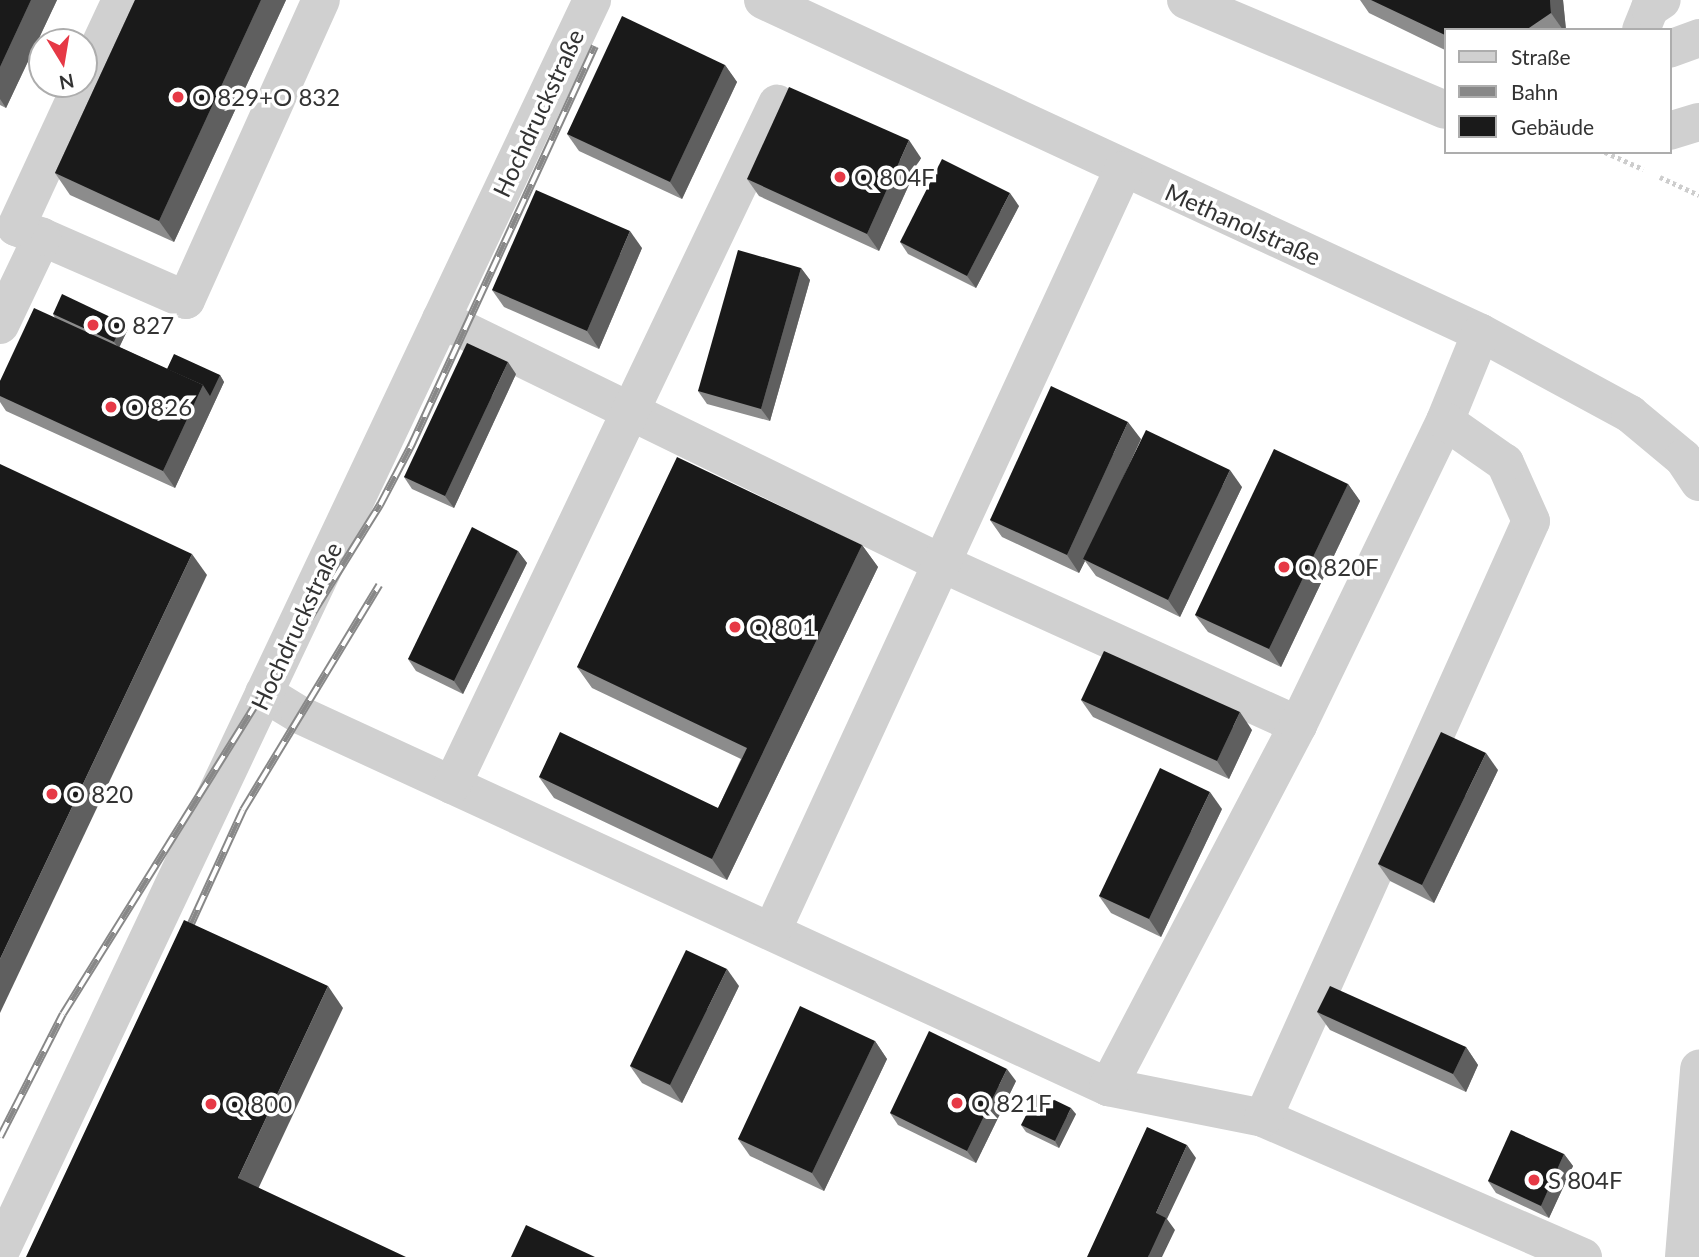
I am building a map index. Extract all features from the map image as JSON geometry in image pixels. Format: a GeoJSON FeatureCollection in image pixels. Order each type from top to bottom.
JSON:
{"type":"FeatureCollection","features":[{"type":"Feature","properties":{"kind":"street"},"geometry":{"type":"LineString","coordinates":[[98,50],[121,0]]}},
{"type":"Feature","properties":{"kind":"street"},"geometry":{"type":"LineString","coordinates":[[19,228],[186,300],[321,0]]}},
{"type":"Feature","properties":{"kind":"street","name":"Hochdruckstraße"},"geometry":{"type":"LineString","coordinates":[[0,1252],[592,0]]}},
{"type":"Feature","properties":{"kind":"street","name":"Methanolstraße"},"geometry":{"type":"LineString","coordinates":[[763,0],[1123,170],[1481,333],[1630,414],[1683,458],[1699,482]]}},
{"type":"Feature","properties":{"kind":"street"},"geometry":{"type":"LineString","coordinates":[[1186,0],[1444,110]]}},
{"type":"Feature","properties":{"kind":"street"},"geometry":{"type":"LineString","coordinates":[[1642,28],[1650,8],[1662,0]]}},
{"type":"Feature","properties":{"kind":"street"},"geometry":{"type":"LineString","coordinates":[[1671,48],[1699,38]]}},
{"type":"Feature","properties":{"kind":"street"},"geometry":{"type":"LineString","coordinates":[[0,325],[19,228],[76,98]]}},
{"type":"Feature","properties":{"kind":"street"},"geometry":{"type":"LineString","coordinates":[[452,785],[777,104]]}},
{"type":"Feature","properties":{"kind":"street"},"geometry":{"type":"LineString","coordinates":[[1671,130],[1699,122]]}},
{"type":"Feature","properties":{"kind":"street"},"geometry":{"type":"LineString","coordinates":[[772,931],[1123,170]]}},
{"type":"Feature","properties":{"kind":"street"},"geometry":{"type":"LineString","coordinates":[[441,319],[943,564],[1298,725]]}},
{"type":"Feature","properties":{"kind":"street"},"geometry":{"type":"LineString","coordinates":[[1108,1087],[1298,725],[1445,421],[1481,333]]}},
{"type":"Feature","properties":{"kind":"street"},"geometry":{"type":"LineString","coordinates":[[1263,1118],[1531,521],[1505,463],[1445,421]]}},
{"type":"Feature","properties":{"kind":"street"},"geometry":{"type":"LineString","coordinates":[[264,693],[300,715],[1108,1087],[1263,1118],[1583,1257]]}},
{"type":"Feature","properties":{"kind":"street"},"geometry":{"type":"LineString","coordinates":[[1684,1257],[1699,1069]]}},
{"type":"Feature","properties":{"kind":"building"},"geometry":{"type":"Polygon","coordinates":[[[0,0],[31,0],[0,67],[0,0]]]}},
{"type":"Feature","properties":{"kind":"building","name":"O 829+O 832"},"geometry":{"type":"Polygon","coordinates":[[[135,0],[261,0],[159,221],[55,173],[90,98],[98,98],[98,80],[135,0]]]}},
{"type":"Feature","properties":{"kind":"building"},"geometry":{"type":"Polygon","coordinates":[[[1371,0],[1550,0],[1551,13],[1529,28],[1444,28],[1444,35],[1371,0]]]}},
{"type":"Feature","properties":{"kind":"building"},"geometry":{"type":"Polygon","coordinates":[[[622,16],[725,65],[670,182],[567,134],[622,16]]]}},
{"type":"Feature","properties":{"kind":"building","name":"Q 804F"},"geometry":{"type":"Polygon","coordinates":[[[789,87],[909,140],[867,234],[747,179],[789,87]]]}},
{"type":"Feature","properties":{"kind":"building","name":"Q 804F"},"geometry":{"type":"Polygon","coordinates":[[[942,159],[1010,193],[967,276],[900,242],[942,159]]]}},
{"type":"Feature","properties":{"kind":"building"},"geometry":{"type":"Polygon","coordinates":[[[536,190],[630,231],[587,331],[492,290],[536,190]]]}},
{"type":"Feature","properties":{"kind":"building"},"geometry":{"type":"Polygon","coordinates":[[[738,250],[801,268],[761,409],[698,391],[738,250]]]}},
{"type":"Feature","properties":{"kind":"building","name":"O 827"},"geometry":{"type":"Polygon","coordinates":[[[62,294],[123,323],[114,342],[53,314],[62,294]]]}},
{"type":"Feature","properties":{"kind":"building","name":"O 826"},"geometry":{"type":"Polygon","coordinates":[[[34,308],[203,385],[163,471],[0,396],[0,381],[34,308]]]}},
{"type":"Feature","properties":{"kind":"building"},"geometry":{"type":"Polygon","coordinates":[[[467,343],[508,362],[445,496],[404,477],[467,343]]]}},
{"type":"Feature","properties":{"kind":"building"},"geometry":{"type":"Polygon","coordinates":[[[174,354],[220,375],[210,396],[203,385],[167,369],[174,354]]]}},
{"type":"Feature","properties":{"kind":"building"},"geometry":{"type":"Polygon","coordinates":[[[1051,386],[1128,422],[1067,555],[990,520],[1051,386]]]}},
{"type":"Feature","properties":{"kind":"building"},"geometry":{"type":"Polygon","coordinates":[[[1146,430],[1230,470],[1168,600],[1083,559],[1146,430]]]}},
{"type":"Feature","properties":{"kind":"building","name":"Q 820F"},"geometry":{"type":"Polygon","coordinates":[[[1274,449],[1348,484],[1269,649],[1195,615],[1274,449]]]}},
{"type":"Feature","properties":{"kind":"building","name":"Q 801"},"geometry":{"type":"Polygon","coordinates":[[[677,457],[862,545],[712,859],[539,777],[560,732],[718,808],[747,748],[577,667],[677,457]]]}},
{"type":"Feature","properties":{"kind":"building","name":"O 820"},"geometry":{"type":"Polygon","coordinates":[[[0,464],[192,554],[0,959],[0,464]]]}},
{"type":"Feature","properties":{"kind":"building"},"geometry":{"type":"Polygon","coordinates":[[[472,527],[518,551],[454,681],[408,659],[472,527]]]}},
{"type":"Feature","properties":{"kind":"building"},"geometry":{"type":"Polygon","coordinates":[[[1104,651],[1240,712],[1217,761],[1081,700],[1104,651]]]}},
{"type":"Feature","properties":{"kind":"building"},"geometry":{"type":"Polygon","coordinates":[[[1441,732],[1486,753],[1422,885],[1378,864],[1441,732]]]}},
{"type":"Feature","properties":{"kind":"building"},"geometry":{"type":"Polygon","coordinates":[[[1160,768],[1210,792],[1149,919],[1099,896],[1160,768]]]}},
{"type":"Feature","properties":{"kind":"building","name":"Q 800"},"geometry":{"type":"Polygon","coordinates":[[[184,920],[328,986],[238,1178],[406,1257],[26,1257],[184,920]]]}},
{"type":"Feature","properties":{"kind":"building"},"geometry":{"type":"Polygon","coordinates":[[[686,950],[727,969],[670,1085],[630,1066],[686,950]]]}},
{"type":"Feature","properties":{"kind":"building"},"geometry":{"type":"Polygon","coordinates":[[[1330,986],[1466,1047],[1453,1074],[1317,1012],[1330,986]]]}},
{"type":"Feature","properties":{"kind":"building"},"geometry":{"type":"Polygon","coordinates":[[[800,1006],[875,1041],[812,1173],[738,1139],[800,1006]]]}},
{"type":"Feature","properties":{"kind":"building","name":"Q 821F"},"geometry":{"type":"Polygon","coordinates":[[[929,1031],[1007,1069],[967,1151],[890,1113],[929,1031]]]}},
{"type":"Feature","properties":{"kind":"building"},"geometry":{"type":"Polygon","coordinates":[[[1038,1092],[1071,1108],[1055,1141],[1021,1125],[1038,1092]]]}},
{"type":"Feature","properties":{"kind":"building"},"geometry":{"type":"Polygon","coordinates":[[[1147,1127],[1187,1145],[1156,1213],[1166,1218],[1148,1257],[1087,1257],[1147,1127]]]}},
{"type":"Feature","properties":{"kind":"building","name":"S 804F"},"geometry":{"type":"Polygon","coordinates":[[[1511,1130],[1564,1154],[1541,1206],[1488,1181],[1511,1130]]]}},
{"type":"Feature","properties":{"kind":"building"},"geometry":{"type":"Polygon","coordinates":[[[526,1225],[595,1257],[511,1257],[526,1225]]]}},
{"type":"Feature","properties":{"kind":"railway"},"geometry":{"type":"LineString","coordinates":[[0,1137],[63,1014],[380,505],[411,446],[595,46]]}},
{"type":"Feature","properties":{"kind":"railway"},"geometry":{"type":"LineString","coordinates":[[184,939],[243,810],[379,585]]}},
{"type":"Feature","properties":{"kind":"place","name":"O 829+O 832"},"geometry":{"type":"Point","coordinates":[178,97]}},
{"type":"Feature","properties":{"kind":"place","name":"Q 804F"},"geometry":{"type":"Point","coordinates":[840,177]}},
{"type":"Feature","properties":{"kind":"place","name":"O 827"},"geometry":{"type":"Point","coordinates":[93,325]}},
{"type":"Feature","properties":{"kind":"place","name":"O 826"},"geometry":{"type":"Point","coordinates":[111,407]}},
{"type":"Feature","properties":{"kind":"place","name":"Q 820F"},"geometry":{"type":"Point","coordinates":[1284,567]}},
{"type":"Feature","properties":{"kind":"place","name":"Q 801"},"geometry":{"type":"Point","coordinates":[735,627]}},
{"type":"Feature","properties":{"kind":"place","name":"O 820"},"geometry":{"type":"Point","coordinates":[52,794]}},
{"type":"Feature","properties":{"kind":"place","name":"Q 821F"},"geometry":{"type":"Point","coordinates":[957,1103]}},
{"type":"Feature","properties":{"kind":"place","name":"Q 800"},"geometry":{"type":"Point","coordinates":[211,1104]}},
{"type":"Feature","properties":{"kind":"place","name":"S 804F"},"geometry":{"type":"Point","coordinates":[1534,1180]}}]}
